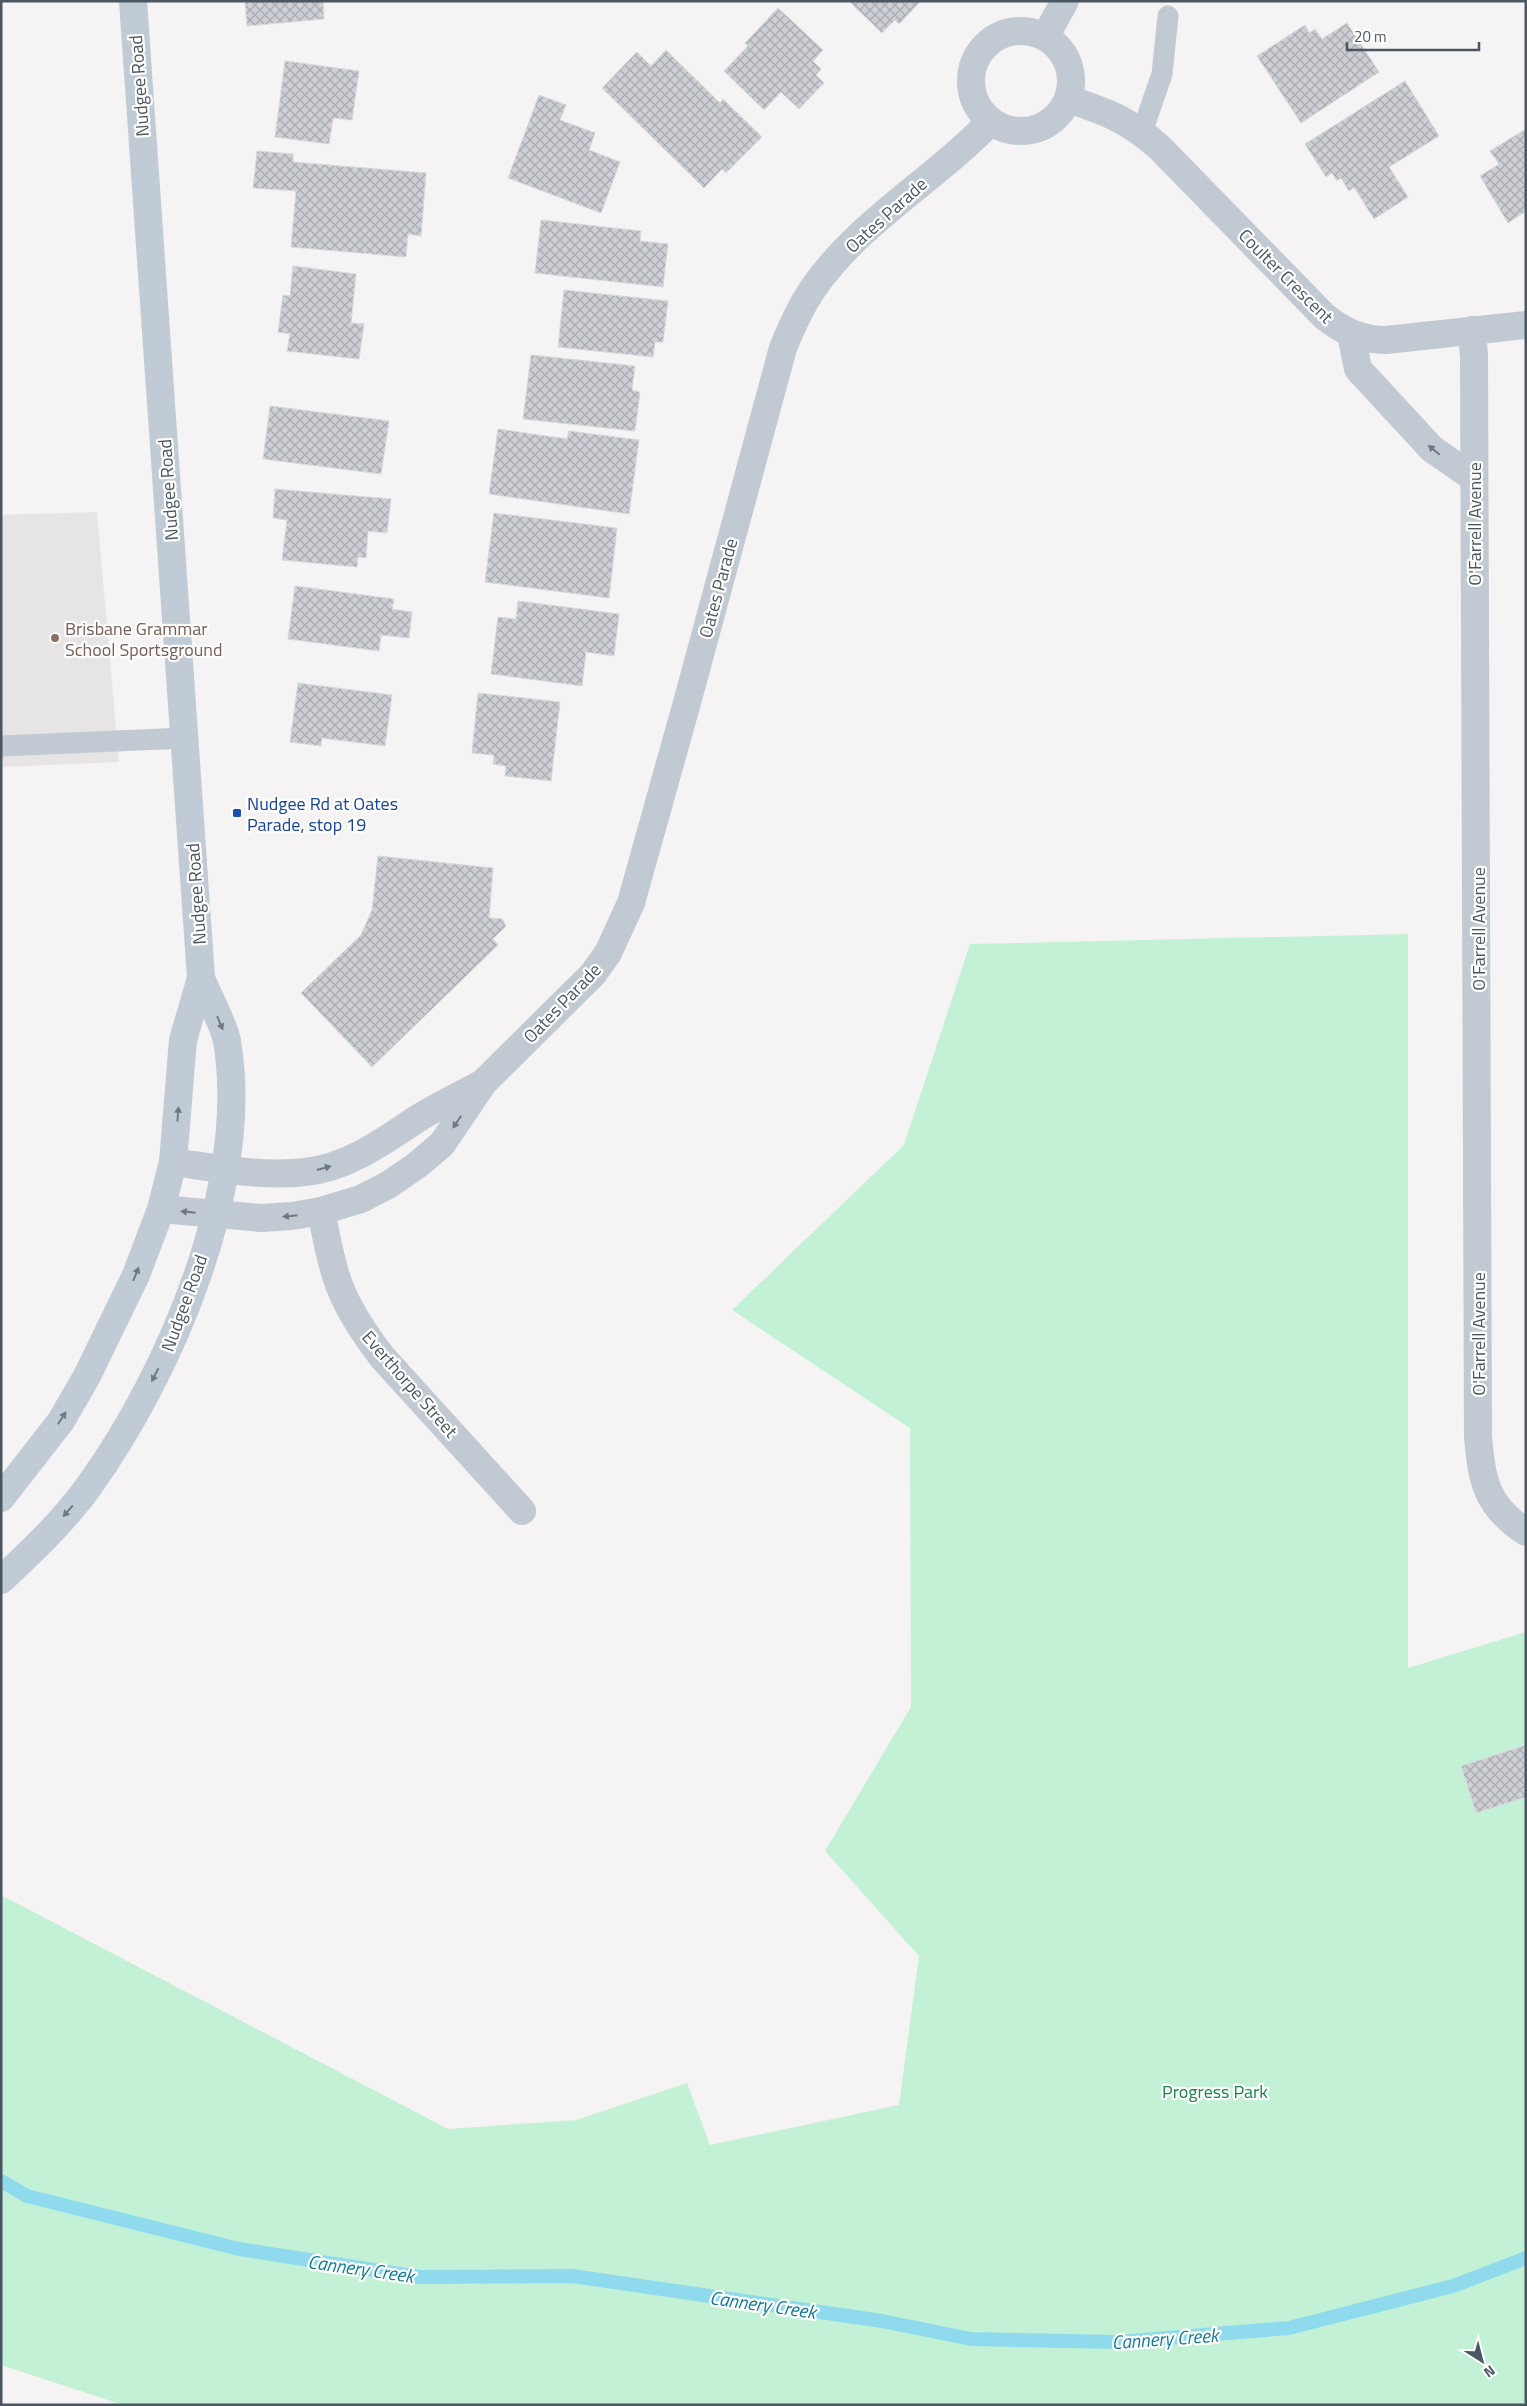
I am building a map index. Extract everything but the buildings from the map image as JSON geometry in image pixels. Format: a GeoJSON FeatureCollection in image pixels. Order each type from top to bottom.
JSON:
{"type":"FeatureCollection","features":[{"type":"Feature","properties":{"kind":"main road","name":"Nudgee Road"},"geometry":{"type":"LineString","coordinates":[[1,1580],[37,1546],[88,1487],[133,1420],[182,1318],[214,1214],[224,1169],[229,1127],[230,1081],[226,1039],[201,978],[134,1]]}},
{"type":"Feature","properties":{"kind":"main road","name":"Nudgee Road"},"geometry":{"type":"LineString","coordinates":[[1,1498],[61,1421],[88,1376],[136,1275],[161,1208],[173,1162],[183,1040],[201,978]]}},
{"type":"Feature","properties":{"kind":"street"},"geometry":{"type":"LineString","coordinates":[[1045,37],[1065,1]]}},
{"type":"Feature","properties":{"kind":"street"},"geometry":{"type":"LineString","coordinates":[[1014,31],[1030,31],[1045,37],[1057,46],[1066,57],[1071,85],[1068,99],[1060,112],[1048,122],[1035,128],[1019,130],[1005,128],[991,121],[980,109],[972,94],[971,78],[975,61],[984,47],[997,37],[1014,31]]}},
{"type":"Feature","properties":{"kind":"street","name":"Coulter Crescent"},"geometry":{"type":"LineString","coordinates":[[1068,99],[1113,114],[1142,132],[1159,147],[1324,316],[1351,334],[1368,340],[1386,340],[1526,325]]}},
{"type":"Feature","properties":{"kind":"street","name":"Oates Parade"},"geometry":{"type":"LineString","coordinates":[[161,1208],[261,1218],[322,1211],[361,1199],[416,1166],[442,1144],[484,1082],[594,974],[608,952],[631,903],[783,348],[796,317],[817,283],[850,246],[991,121]]}},
{"type":"Feature","properties":{"kind":"street","name":"O'Farrell Avenue"},"geometry":{"type":"LineString","coordinates":[[1472,330],[1474,356],[1478,920],[1478,1436],[1482,1473],[1487,1490],[1496,1506],[1517,1526]]}},
{"type":"Feature","properties":{"kind":"street"},"geometry":{"type":"LineString","coordinates":[[1351,334],[1358,369],[1432,449],[1474,478]]}},
{"type":"Feature","properties":{"kind":"street","name":"Oates Parade"},"geometry":{"type":"LineString","coordinates":[[173,1162],[281,1174],[307,1172],[332,1166],[387,1140],[415,1120],[484,1082]]}},
{"type":"Feature","properties":{"kind":"street","name":"Everthorpe Street"},"geometry":{"type":"LineString","coordinates":[[322,1211],[337,1282],[349,1308],[364,1333],[383,1358],[522,1511]]}},
{"type":"Feature","properties":{"kind":"lane"},"geometry":{"type":"LineString","coordinates":[[1142,132],[1162,74],[1168,16]]}},
{"type":"Feature","properties":{"kind":"lane"},"geometry":{"type":"LineString","coordinates":[[1,746],[185,738]]}},
{"type":"Feature","properties":{"kind":"shaded area","name":"Brisbane Grammar School Sportsground"},"geometry":{"type":"Polygon","coordinates":[[[97,512],[119,762],[1,767],[1,515],[97,512]]]}},
{"type":"Feature","properties":{"kind":"green space","name":"Progress Park"},"geometry":{"type":"Polygon","coordinates":[[[1408,934],[1408,1668],[1526,1632],[1526,2405],[123,2405],[1,2365],[1,1895],[448,2129],[576,2120],[687,2083],[710,2145],[899,2105],[919,1956],[825,1851],[911,1707],[910,1428],[732,1310],[904,1145],[970,944],[1408,934]]]}},
{"type":"Feature","properties":{"kind":"waterway","name":"Cannery Creek"},"geometry":{"type":"LineString","coordinates":[[1,2181],[27,2196],[239,2249],[419,2277],[572,2276],[882,2321],[971,2339],[1118,2342],[1289,2328],[1453,2286],[1526,2258]]}},
{"type":"Feature","properties":{"kind":"place","name":"Brisbane Grammar School Sportsground"},"geometry":{"type":"Point","coordinates":[55,638]}},
{"type":"Feature","properties":{"kind":"place","name":"Nudgee Rd at Oates Parade, stop 19"},"geometry":{"type":"Point","coordinates":[237,813]}}]}
